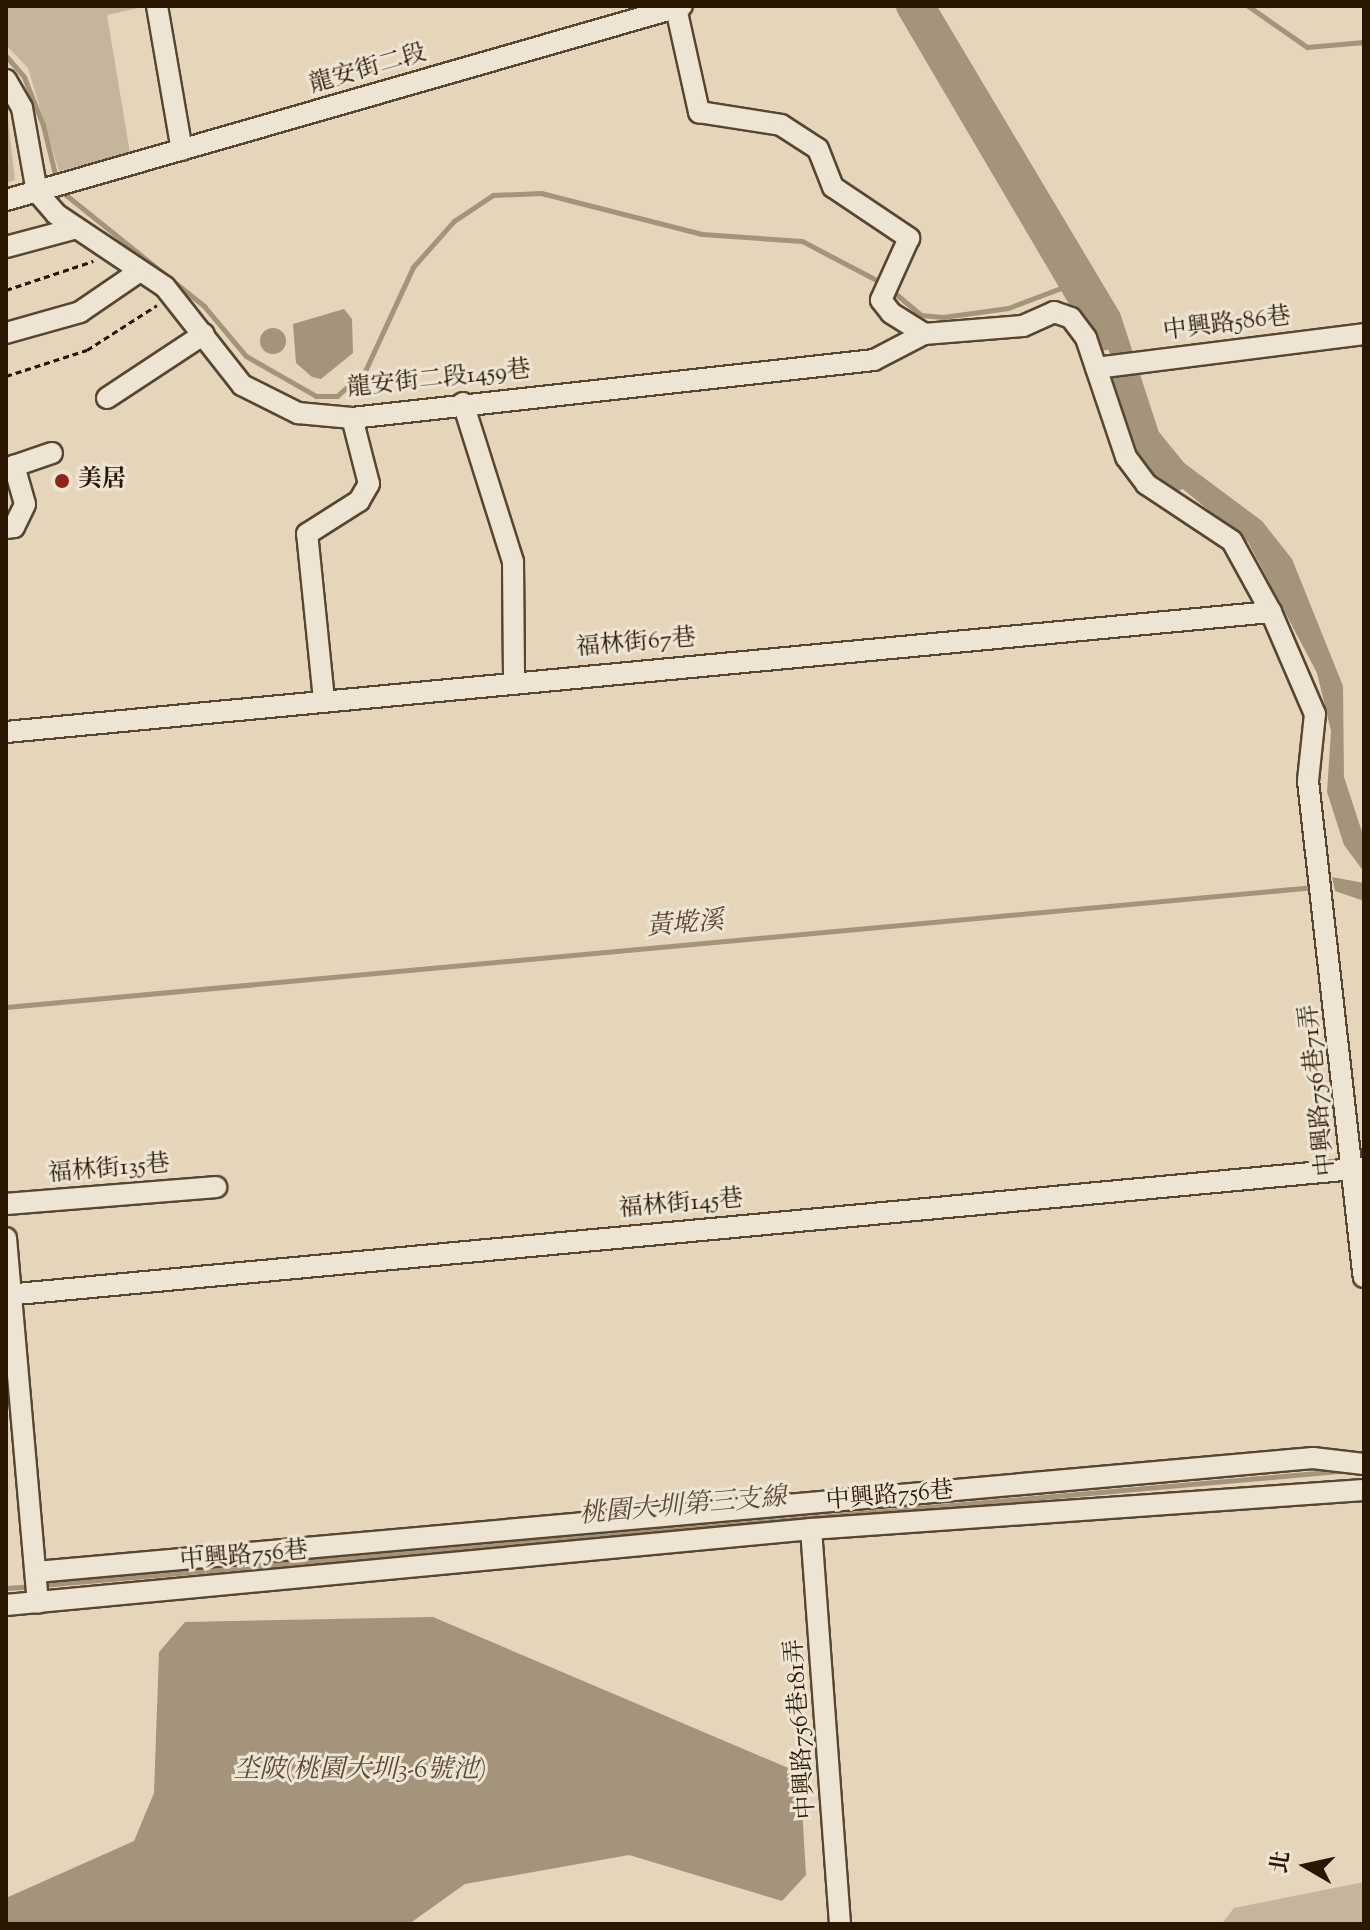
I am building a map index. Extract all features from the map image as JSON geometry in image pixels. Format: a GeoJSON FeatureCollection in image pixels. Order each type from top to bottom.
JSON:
{"type":"FeatureCollection","features":[{"type":"Feature","properties":{"kind":"street"},"geometry":{"type":"LineString","coordinates":[[157,6],[182,150]]}},
{"type":"Feature","properties":{"kind":"street"},"geometry":{"type":"LineString","coordinates":[[679,7],[699,112],[781,125],[818,149],[833,187],[909,238],[881,300],[924,334]]}},
{"type":"Feature","properties":{"kind":"street","name":"龍安街二段"},"geometry":{"type":"LineString","coordinates":[[37,192],[679,7]]}},
{"type":"Feature","properties":{"kind":"street"},"geometry":{"type":"LineString","coordinates":[[6,80],[22,108],[37,192],[6,200]]}},
{"type":"Feature","properties":{"kind":"street","name":"龍安街二段1459巷"},"geometry":{"type":"LineString","coordinates":[[37,192],[77,228],[165,287],[242,385],[298,413],[352,418],[463,403],[874,360],[924,334]]}},
{"type":"Feature","properties":{"kind":"street"},"geometry":{"type":"LineString","coordinates":[[6,247],[77,228]]}},
{"type":"Feature","properties":{"kind":"street"},"geometry":{"type":"LineString","coordinates":[[6,333],[80,312],[140,271]]}},
{"type":"Feature","properties":{"kind":"street","name":"中興路756巷71弄"},"geometry":{"type":"LineString","coordinates":[[924,334],[1023,326],[1054,312],[1071,318],[1086,338],[1126,457],[1146,484],[1232,541],[1271,612],[1315,714],[1308,781],[1359,1167],[1364,1277]]}},
{"type":"Feature","properties":{"kind":"street"},"geometry":{"type":"LineString","coordinates":[[107,398],[204,334]]}},
{"type":"Feature","properties":{"kind":"street","name":"中興路586巷"},"geometry":{"type":"LineString","coordinates":[[1096,368],[1364,334]]}},
{"type":"Feature","properties":{"kind":"street"},"geometry":{"type":"LineString","coordinates":[[463,403],[513,562],[514,682]]}},
{"type":"Feature","properties":{"kind":"street"},"geometry":{"type":"LineString","coordinates":[[324,700],[307,534],[359,501],[369,484],[352,418]]}},
{"type":"Feature","properties":{"kind":"street"},"geometry":{"type":"LineString","coordinates":[[6,528],[14,527],[25,504],[14,466],[52,453]]}},
{"type":"Feature","properties":{"kind":"street","name":"福林街67巷"},"geometry":{"type":"LineString","coordinates":[[6,732],[1271,612]]}},
{"type":"Feature","properties":{"kind":"street","name":"福林街145巷"},"geometry":{"type":"LineString","coordinates":[[9,1295],[1359,1167]]}},
{"type":"Feature","properties":{"kind":"street","name":"福林街135巷"},"geometry":{"type":"LineString","coordinates":[[6,1204],[216,1187]]}},
{"type":"Feature","properties":{"kind":"street"},"geometry":{"type":"LineString","coordinates":[[6,1238],[38,1603]]}},
{"type":"Feature","properties":{"kind":"street"},"geometry":{"type":"LineString","coordinates":[[36,1572],[1313,1458],[1364,1464]]}},
{"type":"Feature","properties":{"kind":"street","name":"中興路756巷"},"geometry":{"type":"LineString","coordinates":[[6,1605],[811,1529],[1364,1490]]}},
{"type":"Feature","properties":{"kind":"street","name":"中興路756巷181弄"},"geometry":{"type":"LineString","coordinates":[[811,1529],[840,1924]]}},
{"type":"Feature","properties":{"kind":"path"},"geometry":{"type":"LineString","coordinates":[[6,290],[93,261]]}},
{"type":"Feature","properties":{"kind":"path"},"geometry":{"type":"LineString","coordinates":[[6,376],[87,350],[158,305]]}},
{"type":"Feature","properties":{"kind":"shaded area"},"geometry":{"type":"Polygon","coordinates":[[[6,6],[148,6],[107,15],[130,153],[59,171],[28,68],[6,45],[6,6]]]}},
{"type":"Feature","properties":{"kind":"shaded area"},"geometry":{"type":"Polygon","coordinates":[[[6,103],[15,180],[6,183],[6,103]]]}},
{"type":"Feature","properties":{"kind":"shaded area"},"geometry":{"type":"Polygon","coordinates":[[[1364,1882],[1364,1924],[1223,1922],[1234,1908],[1364,1882]]]}},
{"type":"Feature","properties":{"kind":"water"},"geometry":{"type":"Polygon","coordinates":[[[921,6],[937,6],[1120,313],[1164,448],[1262,521],[1292,559],[1343,686],[1344,777],[1364,838],[1364,872],[1344,845],[1327,792],[1331,731],[1317,673],[1248,542],[1159,470],[1084,292],[921,6]]]}},
{"type":"Feature","properties":{"kind":"water"},"geometry":{"type":"Polygon","coordinates":[[[344,309],[352,319],[353,353],[321,379],[312,377],[296,363],[293,324],[344,309]]]}},
{"type":"Feature","properties":{"kind":"water"},"geometry":{"type":"Polygon","coordinates":[[[273,328],[282,332],[286,341],[282,350],[273,354],[264,350],[260,341],[264,332],[273,328]]]}},
{"type":"Feature","properties":{"kind":"water"},"geometry":{"type":"Polygon","coordinates":[[[1332,877],[1364,883],[1364,901],[1335,891],[1332,877]]]}},
{"type":"Feature","properties":{"kind":"water","name":"坔陂(桃園大圳3-6號池)"},"geometry":{"type":"Polygon","coordinates":[[[433,1617],[800,1773],[806,1875],[782,1901],[629,1855],[465,1884],[409,1924],[6,1924],[6,1898],[134,1841],[154,1793],[159,1652],[185,1622],[433,1617]]]}},
{"type":"Feature","properties":{"kind":"waterway"},"geometry":{"type":"LineString","coordinates":[[912,6],[1105,334]]}},
{"type":"Feature","properties":{"kind":"waterway"},"geometry":{"type":"LineString","coordinates":[[1248,6],[1307,47],[1364,42]]}},
{"type":"Feature","properties":{"kind":"waterway"},"geometry":{"type":"LineString","coordinates":[[6,56],[24,77],[43,125],[57,182]]}},
{"type":"Feature","properties":{"kind":"waterway"},"geometry":{"type":"LineString","coordinates":[[61,191],[204,306],[246,356],[316,396],[337,396],[365,371],[413,267],[454,221],[493,195],[541,193],[702,234],[802,241],[882,283]]}},
{"type":"Feature","properties":{"kind":"waterway"},"geometry":{"type":"LineString","coordinates":[[890,289],[921,315],[943,317],[1008,308],[1077,282]]}},
{"type":"Feature","properties":{"kind":"waterway"},"geometry":{"type":"LineString","coordinates":[[1118,369],[1136,429],[1174,476]]}},
{"type":"Feature","properties":{"kind":"waterway","name":"黃墘溪"},"geometry":{"type":"LineString","coordinates":[[6,1007],[1315,887]]}},
{"type":"Feature","properties":{"kind":"waterway","name":"桃園大圳第三支線"},"geometry":{"type":"LineString","coordinates":[[42,1585],[1339,1471]]}},
{"type":"Feature","properties":{"kind":"waterway","name":"桃園大圳第三支線"},"geometry":{"type":"LineString","coordinates":[[6,1588],[32,1586]]}},
{"type":"Feature","properties":{"kind":"place","name":"美居"},"geometry":{"type":"Point","coordinates":[62,481]}}]}
